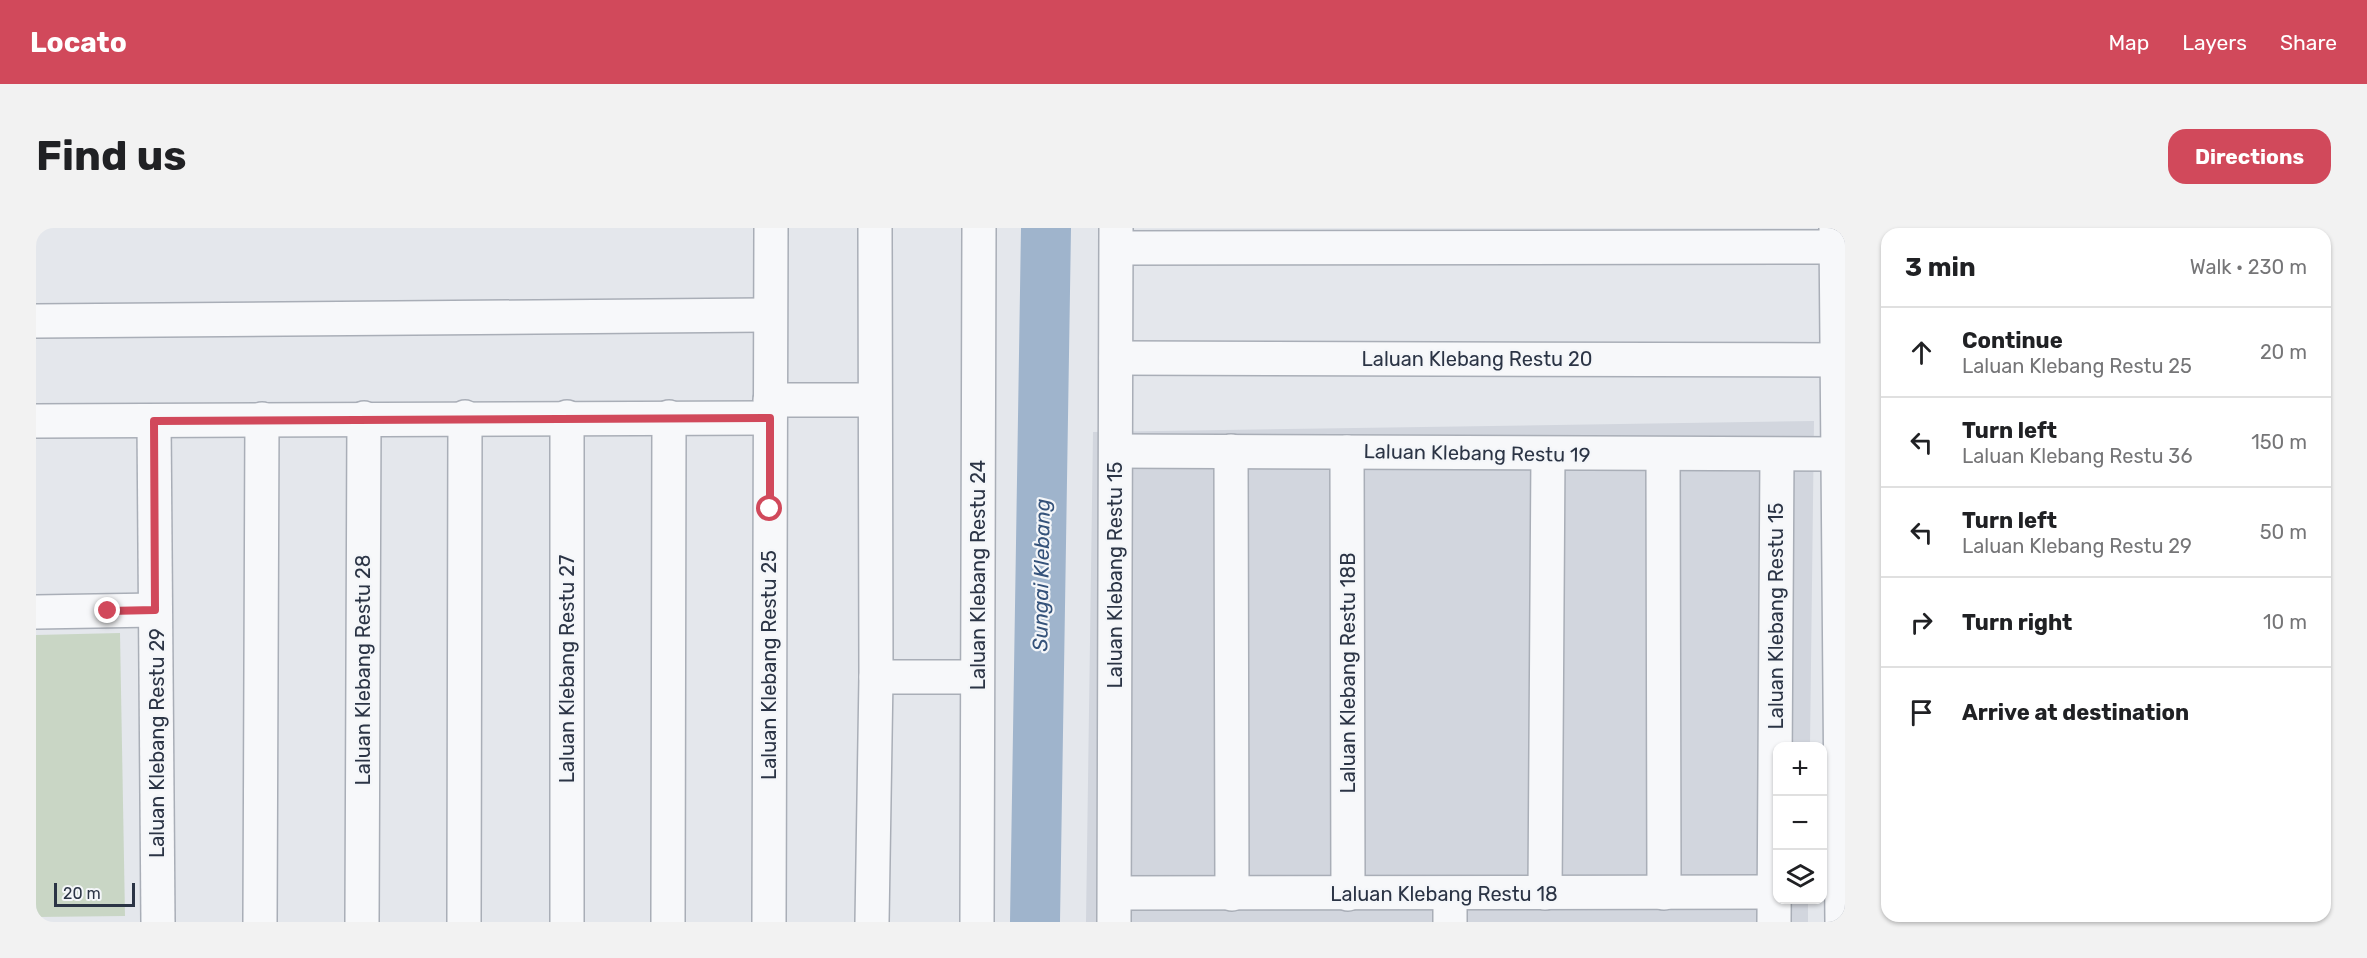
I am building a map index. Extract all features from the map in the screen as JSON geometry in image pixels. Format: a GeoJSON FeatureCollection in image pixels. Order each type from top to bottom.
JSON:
{"type":"FeatureCollection","features":[{"type":"Feature","properties":{"kind":"street","name":"Laluan Klebang Restu 25"},"geometry":{"type":"LineString","coordinates":[[769,922],[771,228]]}},
{"type":"Feature","properties":{"kind":"street"},"geometry":{"type":"LineString","coordinates":[[872,922],[876,677],[875,228]]}},
{"type":"Feature","properties":{"kind":"street","name":"Laluan Klebang Restu 24"},"geometry":{"type":"LineString","coordinates":[[977,922],[979,228]]}},
{"type":"Feature","properties":{"kind":"street"},"geometry":{"type":"LineString","coordinates":[[1117,238],[1836,237],[1843,722],[1842,922]]}},
{"type":"Feature","properties":{"kind":"street","name":"Laluan Klebang Restu 15"},"geometry":{"type":"LineString","coordinates":[[1114,908],[1117,238]]}},
{"type":"Feature","properties":{"kind":"street"},"geometry":{"type":"LineString","coordinates":[[36,321],[770,315]]}},
{"type":"Feature","properties":{"kind":"street","name":"Laluan Klebang Restu 20"},"geometry":{"type":"LineString","coordinates":[[1116,358],[1837,360]]}},
{"type":"Feature","properties":{"kind":"street"},"geometry":{"type":"LineString","coordinates":[[36,421],[669,417],[874,400]]}},
{"type":"Feature","properties":{"kind":"street"},"geometry":{"type":"LineString","coordinates":[[464,922],[465,417]]}},
{"type":"Feature","properties":{"kind":"street","name":"Laluan Klebang Restu 27"},"geometry":{"type":"LineString","coordinates":[[567,417],[567,922]]}},
{"type":"Feature","properties":{"kind":"street"},"geometry":{"type":"LineString","coordinates":[[668,922],[669,417]]}},
{"type":"Feature","properties":{"kind":"street","name":"Laluan Klebang Restu 28"},"geometry":{"type":"LineString","coordinates":[[362,922],[364,418]]}},
{"type":"Feature","properties":{"kind":"street"},"geometry":{"type":"LineString","coordinates":[[260,922],[262,419]]}},
{"type":"Feature","properties":{"kind":"street","name":"Laluan Klebang Restu 29"},"geometry":{"type":"LineString","coordinates":[[154,421],[158,922]]}},
{"type":"Feature","properties":{"kind":"street","name":"Laluan Klebang Restu 19"},"geometry":{"type":"LineString","coordinates":[[1116,451],[1777,454],[1840,442]]}},
{"type":"Feature","properties":{"kind":"street"},"geometry":{"type":"LineString","coordinates":[[1232,451],[1232,894]]}},
{"type":"Feature","properties":{"kind":"street","name":"Laluan Klebang Restu 18B"},"geometry":{"type":"LineString","coordinates":[[1347,452],[1348,894]]}},
{"type":"Feature","properties":{"kind":"street"},"geometry":{"type":"LineString","coordinates":[[1545,893],[1548,454]]}},
{"type":"Feature","properties":{"kind":"street"},"geometry":{"type":"LineString","coordinates":[[1663,454],[1664,893]]}},
{"type":"Feature","properties":{"kind":"street","name":"Laluan Klebang Restu 15"},"geometry":{"type":"LineString","coordinates":[[1774,907],[1777,454]]}},
{"type":"Feature","properties":{"kind":"street"},"geometry":{"type":"LineString","coordinates":[[36,612],[155,610]]}},
{"type":"Feature","properties":{"kind":"street"},"geometry":{"type":"LineString","coordinates":[[876,677],[977,677]]}},
{"type":"Feature","properties":{"kind":"street","name":"Laluan Klebang Restu 18"},"geometry":{"type":"LineString","coordinates":[[1114,908],[1232,894],[1348,894],[1450,908],[1545,893],[1664,893],[1774,907]]}},
{"type":"Feature","properties":{"kind":"shaded area"},"geometry":{"type":"Polygon","coordinates":[[[1814,421],[1810,742],[1773,742],[1773,904],[1808,904],[1808,922],[1086,922],[1093,432],[1814,421]]]}},
{"type":"Feature","properties":{"kind":"green space"},"geometry":{"type":"Polygon","coordinates":[[[120,633],[125,916],[36,917],[36,635],[120,633]]]}},
{"type":"Feature","properties":{"kind":"waterway","name":"Sungai Klebang"},"geometry":{"type":"LineString","coordinates":[[1035,922],[1046,228]]}},
{"type":"Feature","properties":{"kind":"route"},"geometry":{"type":"LineString","coordinates":[[108,611],[155,610],[154,421],[445,417],[770,418],[770,509]]}}]}
